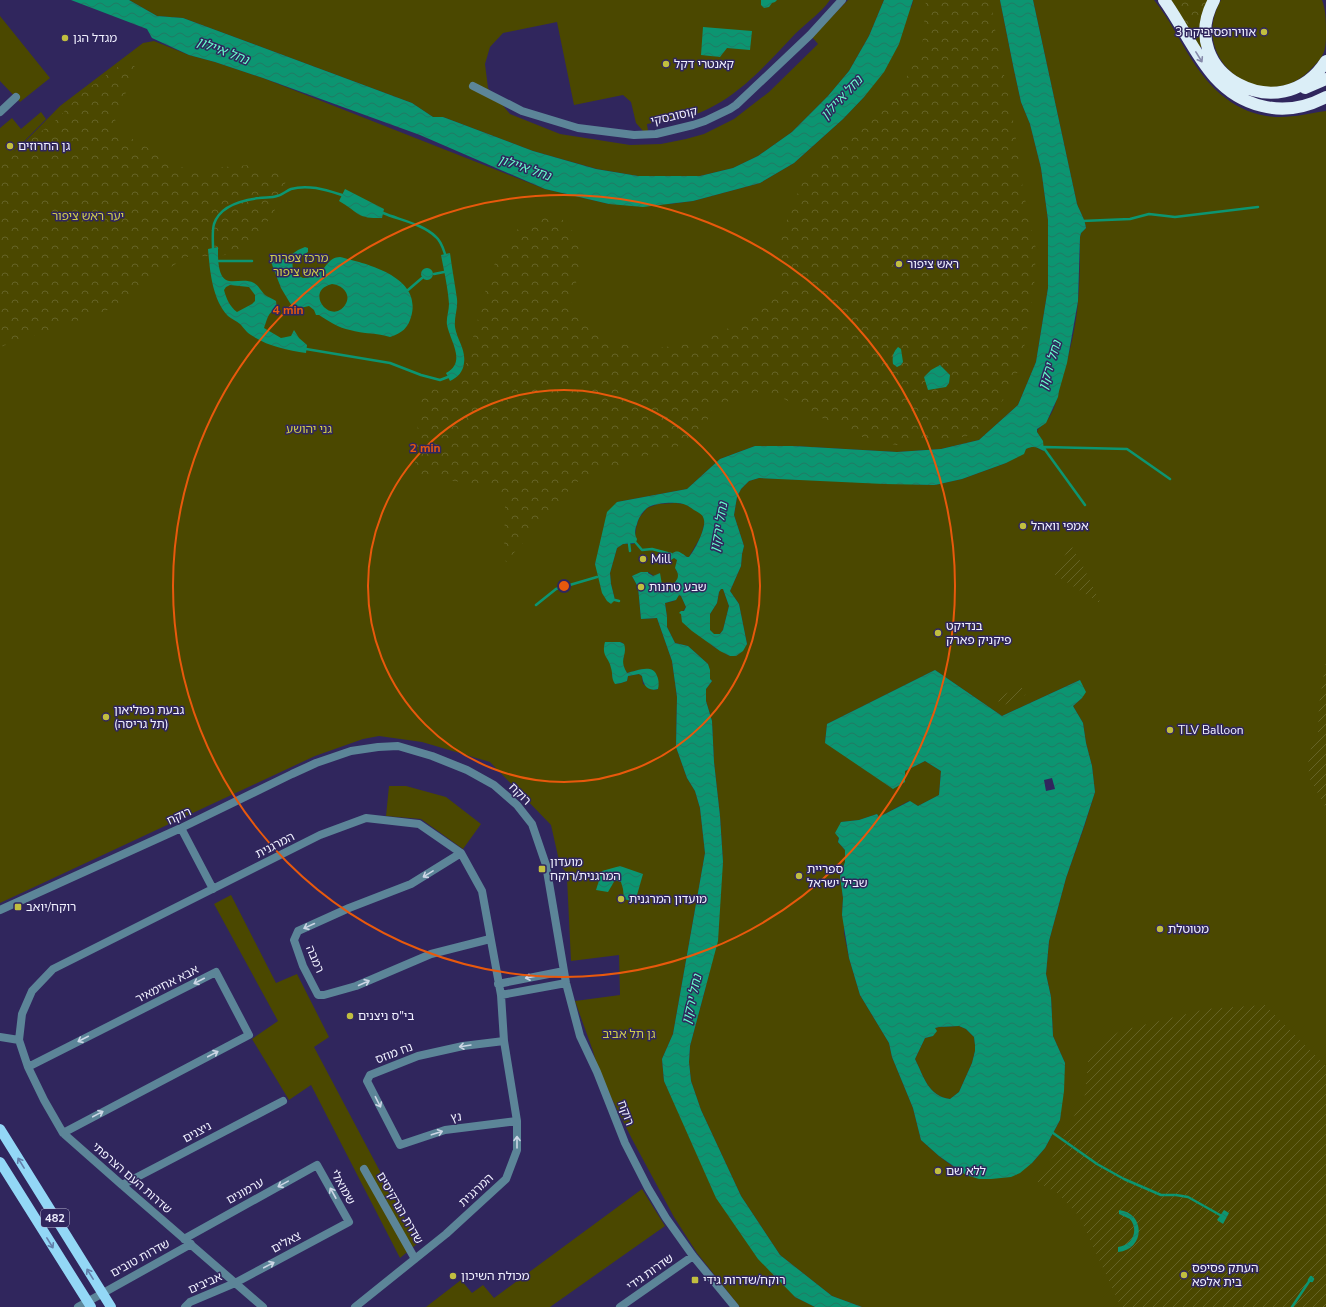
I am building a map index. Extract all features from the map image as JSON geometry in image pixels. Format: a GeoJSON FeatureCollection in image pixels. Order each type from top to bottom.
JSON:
{"type":"FeatureCollection","features":[{"type":"Feature","properties":{"kind":"highway"},"geometry":{"type":"LineString","coordinates":[[1164,0],[1206,68],[1217,81],[1232,94],[1246,102],[1266,108],[1297,108],[1326,103]]}},
{"type":"Feature","properties":{"kind":"highway"},"geometry":{"type":"LineString","coordinates":[[1214,0],[1209,10],[1206,22],[1206,37],[1209,50],[1214,61],[1233,81],[1248,89],[1272,96],[1300,90],[1326,79]]}},
{"type":"Feature","properties":{"kind":"highway"},"geometry":{"type":"LineString","coordinates":[[1248,89],[1271,93],[1293,89],[1312,78],[1326,61]]}},
{"type":"Feature","properties":{"kind":"highway"},"geometry":{"type":"LineString","coordinates":[[1297,108],[1314,103],[1326,97]]}},
{"type":"Feature","properties":{"kind":"main road","name":"482"},"geometry":{"type":"LineString","coordinates":[[0,1129],[111,1307]]}},
{"type":"Feature","properties":{"kind":"main road","name":"482"},"geometry":{"type":"LineString","coordinates":[[0,1162],[89,1304]]}},
{"type":"Feature","properties":{"kind":"street","name":"קוסובסקי"},"geometry":{"type":"LineString","coordinates":[[473,86],[522,111],[578,128],[643,135],[679,129],[705,121],[736,105],[810,35],[842,0]]}},
{"type":"Feature","properties":{"kind":"street"},"geometry":{"type":"LineString","coordinates":[[0,112],[16,97]]}},
{"type":"Feature","properties":{"kind":"street","name":"רוקח"},"geometry":{"type":"LineString","coordinates":[[0,910],[181,828],[316,763],[351,751],[378,746],[398,746],[432,756],[467,770],[494,785],[517,805],[532,824],[546,865],[566,983],[580,1036],[597,1072],[625,1143],[657,1204],[693,1256],[735,1307]]}},
{"type":"Feature","properties":{"kind":"street","name":"המרגנית"},"geometry":{"type":"LineString","coordinates":[[20,1040],[22,1014],[32,991],[53,969],[320,835],[366,818],[418,824],[461,853],[482,891],[501,995],[504,1041],[517,1121],[518,1150],[506,1179],[446,1234],[355,1307]]}},
{"type":"Feature","properties":{"kind":"street"},"geometry":{"type":"LineString","coordinates":[[181,828],[213,889]]}},
{"type":"Feature","properties":{"kind":"street","name":"רמבה"},"geometry":{"type":"LineString","coordinates":[[461,853],[411,884],[349,908],[298,931],[294,940],[303,966],[318,995],[324,995],[356,986],[430,954],[490,939]]}},
{"type":"Feature","properties":{"kind":"street"},"geometry":{"type":"LineString","coordinates":[[498,984],[564,971]]}},
{"type":"Feature","properties":{"kind":"street","name":"אבא אחימאיר"},"geometry":{"type":"LineString","coordinates":[[28,1067],[216,972],[249,1035],[63,1133]]}},
{"type":"Feature","properties":{"kind":"street"},"geometry":{"type":"LineString","coordinates":[[501,995],[566,983]]}},
{"type":"Feature","properties":{"kind":"street"},"geometry":{"type":"LineString","coordinates":[[0,1037],[20,1040]]}},
{"type":"Feature","properties":{"kind":"street","name":"שדרות העם הצרפתי"},"geometry":{"type":"LineString","coordinates":[[20,1040],[28,1067],[44,1100],[63,1133],[263,1307]]}},
{"type":"Feature","properties":{"kind":"street","name":"נח מוזס"},"geometry":{"type":"LineString","coordinates":[[400,1145],[367,1081],[370,1075],[418,1056],[464,1046],[504,1041]]}},
{"type":"Feature","properties":{"kind":"street","name":"ניצנים"},"geometry":{"type":"LineString","coordinates":[[122,1185],[283,1101]]}},
{"type":"Feature","properties":{"kind":"street","name":"נץ"},"geometry":{"type":"LineString","coordinates":[[400,1145],[445,1130],[517,1121]]}},
{"type":"Feature","properties":{"kind":"street","name":"שמואלי"},"geometry":{"type":"LineString","coordinates":[[317,1165],[349,1222]]}},
{"type":"Feature","properties":{"kind":"street","name":"ערמונים"},"geometry":{"type":"LineString","coordinates":[[187,1242],[317,1165]]}},
{"type":"Feature","properties":{"kind":"street","name":"שדרת הנרקיסים"},"geometry":{"type":"LineString","coordinates":[[364,1169],[415,1259]]}},
{"type":"Feature","properties":{"kind":"street","name":"צאלים"},"geometry":{"type":"LineString","coordinates":[[235,1283],[349,1222]]}},
{"type":"Feature","properties":{"kind":"street","name":"שדרות טובים"},"geometry":{"type":"LineString","coordinates":[[78,1307],[89,1304],[102,1293],[187,1242]]}},
{"type":"Feature","properties":{"kind":"street","name":"שדרות גידי"},"geometry":{"type":"LineString","coordinates":[[620,1307],[693,1256]]}},
{"type":"Feature","properties":{"kind":"street","name":"אביבים"},"geometry":{"type":"LineString","coordinates":[[185,1307],[190,1302],[235,1283]]}},
{"type":"Feature","properties":{"kind":"green space"},"geometry":{"type":"Polygon","coordinates":[[[129,0],[830,0],[744,86],[715,105],[699,113],[677,120],[647,124],[648,131],[643,131],[636,123],[631,102],[623,95],[574,105],[557,22],[503,33],[490,47],[485,64],[488,88],[510,114],[560,134],[630,145],[661,144],[686,139],[704,134],[734,119],[769,92],[818,44],[812,37],[848,0],[884,0],[869,36],[849,71],[828,96],[792,132],[758,156],[733,168],[700,176],[638,176],[597,169],[533,151],[443,117],[433,117],[412,103],[183,18],[157,16],[129,0]]]}},
{"type":"Feature","properties":{"kind":"green space","name":"גני יהושע"},"geometry":{"type":"Polygon","coordinates":[[[913,0],[1000,0],[1021,102],[1030,124],[1041,168],[1048,220],[1048,288],[1036,362],[1018,405],[979,440],[941,449],[897,452],[794,446],[755,446],[720,459],[687,489],[617,502],[595,564],[615,600],[610,573],[617,548],[623,544],[634,544],[639,518],[647,508],[658,504],[685,504],[702,514],[705,521],[701,536],[689,557],[681,553],[674,552],[667,559],[667,561],[674,558],[677,560],[676,570],[678,573],[678,578],[671,589],[663,591],[654,576],[648,572],[632,576],[638,587],[641,619],[657,618],[672,661],[677,697],[676,747],[687,778],[695,791],[700,808],[705,853],[673,1034],[662,1059],[664,1081],[688,1131],[795,1297],[815,1307],[740,1307],[697,1253],[674,1217],[632,1139],[599,1073],[593,1051],[575,1001],[620,995],[619,955],[571,961],[567,878],[565,871],[560,865],[551,825],[490,762],[422,742],[379,736],[363,739],[315,756],[0,903],[0,167],[60,106],[143,43],[154,41],[189,55],[263,78],[545,189],[609,204],[670,204],[693,201],[760,183],[794,163],[813,146],[843,119],[864,97],[912,5],[913,0]],[[605,643],[612,669],[612,676],[618,684],[627,681],[628,676],[639,674],[642,676],[643,684],[655,690],[658,689],[658,681],[648,669],[627,673],[623,663],[623,643],[605,643]]]}},
{"type":"Feature","properties":{"kind":"green space"},"geometry":{"type":"Polygon","coordinates":[[[926,0],[992,0],[993,19],[1014,125],[1023,190],[1036,249],[1034,289],[1021,366],[996,413],[979,432],[963,437],[896,445],[858,436],[766,390],[713,406],[699,441],[660,451],[624,464],[594,471],[574,484],[559,503],[556,511],[519,547],[506,562],[504,557],[505,506],[502,494],[481,485],[414,475],[419,410],[425,386],[445,393],[463,375],[491,270],[515,231],[542,215],[554,214],[570,225],[579,249],[579,271],[571,303],[581,322],[601,337],[642,350],[689,344],[749,320],[782,292],[781,235],[805,175],[878,111],[903,84],[922,49],[926,0]]]}},
{"type":"Feature","properties":{"kind":"green space"},"geometry":{"type":"Polygon","coordinates":[[[1033,0],[1154,0],[1200,72],[1218,92],[1229,100],[1253,113],[1266,116],[1298,116],[1326,111],[1326,1307],[862,1307],[832,1296],[780,1255],[741,1196],[701,1110],[691,1081],[689,1062],[690,1046],[705,990],[723,862],[712,721],[706,701],[706,689],[712,681],[710,679],[708,664],[688,646],[675,643],[667,627],[665,603],[674,601],[679,595],[681,596],[686,607],[681,614],[714,647],[730,656],[747,644],[739,604],[730,591],[741,566],[744,546],[734,515],[737,497],[741,489],[749,481],[759,478],[935,485],[962,479],[1006,463],[1032,446],[1043,451],[1040,437],[1037,432],[1048,419],[1056,402],[1074,331],[1077,311],[1080,277],[1080,237],[1081,233],[1086,228],[1084,219],[1077,204],[1033,0]],[[935,670],[827,724],[825,743],[905,771],[925,761],[941,771],[939,795],[918,806],[909,801],[879,817],[877,814],[859,820],[841,822],[838,842],[845,850],[845,862],[840,876],[843,898],[842,915],[844,921],[844,933],[849,958],[860,995],[889,1043],[892,1057],[913,1108],[921,1140],[956,1169],[1032,1163],[1045,1148],[1060,1120],[1065,1063],[1053,1036],[1051,997],[1046,974],[1049,941],[1066,878],[1095,792],[1092,766],[1083,723],[1073,706],[1082,698],[1080,680],[1002,716],[935,670]]]}},
{"type":"Feature","properties":{"kind":"green space"},"geometry":{"type":"Polygon","coordinates":[[[1171,0],[1208,0],[1203,17],[1203,47],[1199,47],[1171,0]]]}},
{"type":"Feature","properties":{"kind":"green space"},"geometry":{"type":"Polygon","coordinates":[[[1221,0],[1322,0],[1326,24],[1325,50],[1323,54],[1310,70],[1292,83],[1273,87],[1253,85],[1236,76],[1222,62],[1214,44],[1213,23],[1221,0]]]}},
{"type":"Feature","properties":{"kind":"green space"},"geometry":{"type":"Polygon","coordinates":[[[0,16],[50,78],[20,102],[0,81],[0,16]]]}},
{"type":"Feature","properties":{"kind":"green space","name":"יער ראש ציפור"},"geometry":{"type":"Polygon","coordinates":[[[126,61],[132,62],[137,71],[131,80],[115,119],[118,131],[187,170],[250,165],[288,176],[274,212],[245,254],[186,257],[106,311],[0,347],[0,162],[54,122],[83,92],[126,61]]]}},
{"type":"Feature","properties":{"kind":"green space","name":"גן החרוזים"},"geometry":{"type":"Polygon","coordinates":[[[41,112],[46,119],[0,166],[0,128],[12,118],[21,129],[41,112]]]}},
{"type":"Feature","properties":{"kind":"green space"},"geometry":{"type":"Polygon","coordinates":[[[1071,545],[1083,566],[1101,604],[1054,574],[1071,545]]]}},
{"type":"Feature","properties":{"kind":"green space"},"geometry":{"type":"Polygon","coordinates":[[[721,589],[723,589],[729,606],[723,630],[720,634],[713,634],[710,630],[710,614],[717,603],[721,589]]]}},
{"type":"Feature","properties":{"kind":"green space"},"geometry":{"type":"Polygon","coordinates":[[[1326,661],[1326,808],[1310,779],[1308,766],[1312,745],[1318,735],[1319,705],[1326,661]]]}},
{"type":"Feature","properties":{"kind":"green space"},"geometry":{"type":"Polygon","coordinates":[[[1021,687],[1026,692],[1025,695],[1004,705],[998,701],[998,697],[1021,687]]]}},
{"type":"Feature","properties":{"kind":"green space"},"geometry":{"type":"Polygon","coordinates":[[[389,786],[406,786],[446,797],[481,824],[463,849],[421,819],[386,816],[389,786]]]}},
{"type":"Feature","properties":{"kind":"green space"},"geometry":{"type":"Polygon","coordinates":[[[231,895],[276,983],[297,974],[329,1037],[314,1047],[418,1243],[400,1258],[311,1085],[289,1100],[252,1039],[278,1021],[214,904],[231,895]]]}},
{"type":"Feature","properties":{"kind":"green space"},"geometry":{"type":"Polygon","coordinates":[[[1265,1005],[1326,1066],[1326,1307],[1121,1307],[1079,1216],[1057,1193],[1034,1180],[1053,1157],[1085,1095],[1089,1052],[1120,1031],[1206,1009],[1265,1005]]]}},
{"type":"Feature","properties":{"kind":"green space"},"geometry":{"type":"Polygon","coordinates":[[[959,1026],[966,1029],[974,1037],[975,1051],[972,1063],[959,1092],[950,1099],[937,1094],[932,1090],[924,1079],[915,1059],[925,1038],[933,1036],[935,1028],[959,1026]]]}},
{"type":"Feature","properties":{"kind":"green space"},"geometry":{"type":"Polygon","coordinates":[[[642,1189],[665,1226],[550,1307],[426,1307],[461,1280],[472,1293],[483,1285],[494,1298],[642,1189]]]}},
{"type":"Feature","properties":{"kind":"water","name":"נחל איילון"},"geometry":{"type":"Polygon","coordinates":[[[71,0],[129,0],[157,16],[183,18],[412,103],[433,117],[443,117],[533,151],[596,169],[638,176],[700,176],[733,168],[758,156],[792,132],[828,96],[849,71],[869,36],[884,0],[913,0],[899,44],[884,72],[864,97],[843,119],[794,163],[760,183],[693,201],[643,207],[609,204],[545,189],[420,135],[263,78],[189,55],[152,38],[147,29],[71,0]]]}},
{"type":"Feature","properties":{"kind":"water"},"geometry":{"type":"Polygon","coordinates":[[[761,0],[777,0],[769,7],[764,8],[761,5],[761,0]]]}},
{"type":"Feature","properties":{"kind":"water","name":"נחל ירקון"},"geometry":{"type":"Polygon","coordinates":[[[1000,0],[1033,0],[1077,204],[1084,219],[1086,228],[1081,233],[1080,237],[1078,301],[1067,363],[1058,397],[1046,423],[1037,429],[1037,432],[1043,441],[1044,451],[1036,447],[1032,447],[1026,449],[1024,454],[1006,463],[962,479],[935,485],[759,478],[749,481],[741,489],[737,497],[734,515],[744,546],[741,566],[730,591],[739,604],[747,644],[743,651],[736,656],[730,656],[720,651],[692,631],[682,622],[681,614],[679,613],[684,611],[686,607],[681,596],[679,595],[676,600],[665,603],[667,627],[675,643],[688,646],[708,664],[710,670],[710,679],[712,681],[706,689],[706,701],[712,721],[723,862],[718,941],[690,1046],[689,1062],[691,1081],[701,1110],[741,1196],[780,1255],[832,1296],[862,1307],[815,1307],[795,1297],[758,1259],[716,1198],[664,1081],[662,1059],[673,1034],[705,853],[700,808],[695,791],[687,778],[676,747],[677,697],[672,661],[657,618],[641,619],[638,587],[632,576],[641,572],[648,572],[653,576],[660,573],[663,591],[671,589],[678,577],[675,568],[677,560],[674,558],[668,562],[667,559],[675,552],[679,552],[689,557],[702,533],[704,524],[703,516],[688,506],[678,503],[666,503],[647,508],[639,518],[635,533],[637,539],[636,543],[623,544],[617,548],[610,573],[615,600],[611,604],[602,593],[595,564],[607,512],[617,502],[687,489],[720,459],[755,446],[794,446],[897,452],[941,449],[979,440],[1018,405],[1036,362],[1048,288],[1048,220],[1041,168],[1030,124],[1021,102],[1000,0]],[[723,589],[719,592],[717,603],[710,614],[710,630],[714,634],[720,634],[723,630],[729,606],[723,589]]]}},
{"type":"Feature","properties":{"kind":"water"},"geometry":{"type":"Polygon","coordinates":[[[703,27],[752,31],[750,50],[727,48],[720,57],[701,55],[703,27]]]}},
{"type":"Feature","properties":{"kind":"water"},"geometry":{"type":"Polygon","coordinates":[[[345,189],[384,209],[382,218],[362,216],[339,201],[345,189]]]}},
{"type":"Feature","properties":{"kind":"water"},"geometry":{"type":"Polygon","coordinates":[[[218,247],[220,272],[225,279],[229,281],[245,281],[254,283],[265,295],[276,301],[277,309],[270,314],[264,328],[281,338],[291,336],[294,330],[299,338],[307,345],[306,353],[270,345],[257,339],[239,323],[228,316],[218,301],[215,293],[208,249],[218,247]],[[230,285],[224,290],[232,308],[237,312],[255,301],[255,295],[249,287],[230,285]]]}},
{"type":"Feature","properties":{"kind":"water"},"geometry":{"type":"Polygon","coordinates":[[[305,247],[308,248],[308,252],[293,261],[294,271],[303,278],[316,275],[321,272],[330,261],[336,257],[340,257],[378,269],[401,282],[409,292],[413,303],[411,317],[406,327],[398,334],[390,337],[342,328],[319,315],[316,315],[314,310],[309,306],[300,308],[296,313],[281,288],[271,262],[285,259],[305,247]],[[332,284],[324,288],[320,293],[322,305],[333,312],[339,310],[347,301],[347,294],[343,288],[332,284]]]}},
{"type":"Feature","properties":{"kind":"water"},"geometry":{"type":"Polygon","coordinates":[[[450,253],[457,299],[455,327],[463,349],[464,358],[461,372],[450,381],[446,373],[455,363],[456,351],[447,325],[449,307],[441,255],[450,253]]]}},
{"type":"Feature","properties":{"kind":"water"},"geometry":{"type":"Polygon","coordinates":[[[425,268],[429,268],[433,274],[429,280],[425,280],[421,276],[421,272],[425,268]]]}},
{"type":"Feature","properties":{"kind":"water"},"geometry":{"type":"Polygon","coordinates":[[[898,347],[901,349],[903,362],[897,367],[893,364],[893,359],[894,353],[898,347]]]}},
{"type":"Feature","properties":{"kind":"water"},"geometry":{"type":"Polygon","coordinates":[[[940,365],[950,375],[949,383],[946,387],[928,390],[924,377],[931,370],[940,365]]]}},
{"type":"Feature","properties":{"kind":"water"},"geometry":{"type":"Polygon","coordinates":[[[605,642],[620,642],[624,644],[625,651],[623,664],[627,673],[644,669],[652,670],[658,678],[658,689],[654,690],[646,687],[642,676],[639,674],[628,676],[627,681],[615,684],[610,664],[604,651],[605,642]]]}},
{"type":"Feature","properties":{"kind":"water"},"geometry":{"type":"Polygon","coordinates":[[[935,670],[1002,716],[1080,680],[1086,692],[1073,706],[1083,723],[1092,766],[1095,792],[1066,878],[1049,941],[1046,974],[1051,997],[1053,1036],[1065,1063],[1064,1091],[1060,1120],[1045,1148],[1032,1163],[1020,1173],[1011,1177],[979,1179],[966,1175],[939,1156],[921,1140],[913,1108],[892,1057],[889,1043],[860,995],[849,958],[842,915],[843,898],[840,876],[845,862],[845,850],[838,842],[839,838],[835,833],[841,822],[859,820],[877,814],[879,817],[910,801],[918,806],[939,795],[941,771],[925,761],[905,771],[905,782],[893,789],[825,743],[827,724],[935,670]],[[959,1026],[935,1028],[937,1031],[933,1036],[925,1038],[915,1059],[924,1079],[932,1090],[943,1097],[950,1099],[959,1092],[972,1063],[975,1051],[974,1037],[966,1029],[959,1026]]]}},
{"type":"Feature","properties":{"kind":"water"},"geometry":{"type":"Polygon","coordinates":[[[620,866],[643,874],[635,902],[624,899],[621,882],[615,880],[608,892],[596,890],[602,871],[620,866]]]}},
{"type":"Feature","properties":{"kind":"water"},"geometry":{"type":"Polygon","coordinates":[[[1119,1210],[1128,1213],[1134,1218],[1138,1224],[1139,1231],[1137,1239],[1133,1245],[1127,1250],[1118,1252],[1118,1247],[1123,1246],[1131,1240],[1134,1232],[1133,1223],[1130,1219],[1119,1214],[1119,1210]]]}},
{"type":"Feature","properties":{"kind":"water"},"geometry":{"type":"Polygon","coordinates":[[[1224,1210],[1229,1213],[1223,1224],[1217,1220],[1224,1210]]]}},
{"type":"Feature","properties":{"kind":"pier"},"geometry":{"type":"Polygon","coordinates":[[[1052,778],[1055,789],[1046,791],[1044,780],[1052,778]]]}},
{"type":"Feature","properties":{"kind":"waterway"},"geometry":{"type":"LineString","coordinates":[[213,248],[214,224],[217,218],[221,212],[239,202],[275,197],[291,189],[304,187],[317,188],[342,195]]}},
{"type":"Feature","properties":{"kind":"waterway"},"geometry":{"type":"LineString","coordinates":[[1082,221],[1130,219],[1149,214],[1175,217],[1258,207]]}},
{"type":"Feature","properties":{"kind":"waterway"},"geometry":{"type":"LineString","coordinates":[[383,213],[425,229],[439,240],[445,254]]}},
{"type":"Feature","properties":{"kind":"waterway"},"geometry":{"type":"LineString","coordinates":[[218,261],[252,261]]}},
{"type":"Feature","properties":{"kind":"waterway"},"geometry":{"type":"LineString","coordinates":[[434,274],[444,272]]}},
{"type":"Feature","properties":{"kind":"waterway"},"geometry":{"type":"LineString","coordinates":[[408,290],[422,278]]}},
{"type":"Feature","properties":{"kind":"waterway"},"geometry":{"type":"LineString","coordinates":[[306,349],[390,363],[421,375],[440,380],[448,377]]}},
{"type":"Feature","properties":{"kind":"waterway"},"geometry":{"type":"LineString","coordinates":[[1043,447],[1085,505]]}},
{"type":"Feature","properties":{"kind":"waterway"},"geometry":{"type":"LineString","coordinates":[[1044,447],[1127,449],[1170,479]]}},
{"type":"Feature","properties":{"kind":"waterway"},"geometry":{"type":"LineString","coordinates":[[629,543],[630,551]]}},
{"type":"Feature","properties":{"kind":"waterway"},"geometry":{"type":"LineString","coordinates":[[636,543],[642,550],[652,549],[671,554]]}},
{"type":"Feature","properties":{"kind":"waterway"},"geometry":{"type":"LineString","coordinates":[[536,605],[556,589],[597,577]]}},
{"type":"Feature","properties":{"kind":"waterway"},"geometry":{"type":"LineString","coordinates":[[615,600],[619,601]]}},
{"type":"Feature","properties":{"kind":"waterway"},"geometry":{"type":"LineString","coordinates":[[1053,1133],[1097,1164],[1124,1179],[1161,1195],[1188,1197],[1220,1215]]}},
{"type":"Feature","properties":{"kind":"waterway"},"geometry":{"type":"LineString","coordinates":[[1311,1277],[1313,1279],[1312,1281],[1309,1280],[1311,1277]]}},
{"type":"Feature","properties":{"kind":"waterway"},"geometry":{"type":"LineString","coordinates":[[1292,1307],[1310,1280]]}},
{"type":"Feature","properties":{"kind":"place","name":"אווירופסיביקה 3"},"geometry":{"type":"Point","coordinates":[1264,32]}},
{"type":"Feature","properties":{"kind":"place","name":"מגדל הגן"},"geometry":{"type":"Point","coordinates":[65,38]}},
{"type":"Feature","properties":{"kind":"place","name":"קאנטרי דקל"},"geometry":{"type":"Point","coordinates":[666,64]}},
{"type":"Feature","properties":{"kind":"place","name":"גן החרוזים"},"geometry":{"type":"Point","coordinates":[10,146]}},
{"type":"Feature","properties":{"kind":"place","name":"ראש ציפור"},"geometry":{"type":"Point","coordinates":[899,264]}},
{"type":"Feature","properties":{"kind":"place","name":"אמפי וואהל"},"geometry":{"type":"Point","coordinates":[1023,526]}},
{"type":"Feature","properties":{"kind":"place","name":"Mill"},"geometry":{"type":"Point","coordinates":[643,559]}},
{"type":"Feature","properties":{"kind":"place","name":"שבע טחנות"},"geometry":{"type":"Point","coordinates":[641,587]}},
{"type":"Feature","properties":{"kind":"place","name":"בנדיקט פיקניק פארק"},"geometry":{"type":"Point","coordinates":[938,633]}},
{"type":"Feature","properties":{"kind":"place","name":"גבעת נפוליאון (תל גריסה)"},"geometry":{"type":"Point","coordinates":[106,717]}},
{"type":"Feature","properties":{"kind":"place","name":"TLV Balloon"},"geometry":{"type":"Point","coordinates":[1170,730]}},
{"type":"Feature","properties":{"kind":"place","name":"מועדון המרגנית/רוקח"},"geometry":{"type":"Point","coordinates":[542,869]}},
{"type":"Feature","properties":{"kind":"place","name":"ספריית שביל ישראל"},"geometry":{"type":"Point","coordinates":[799,876]}},
{"type":"Feature","properties":{"kind":"place","name":"מועדון המרגנית"},"geometry":{"type":"Point","coordinates":[621,899]}},
{"type":"Feature","properties":{"kind":"place","name":"רוקח/יואב"},"geometry":{"type":"Point","coordinates":[18,907]}},
{"type":"Feature","properties":{"kind":"place","name":"מטוטלת"},"geometry":{"type":"Point","coordinates":[1160,929]}},
{"type":"Feature","properties":{"kind":"place","name":"בי\"ס ניצנים"},"geometry":{"type":"Point","coordinates":[350,1016]}},
{"type":"Feature","properties":{"kind":"place","name":"ללא שם"},"geometry":{"type":"Point","coordinates":[938,1171]}},
{"type":"Feature","properties":{"kind":"place","name":"העתק פסיפס בית אלפא"},"geometry":{"type":"Point","coordinates":[1184,1275]}},
{"type":"Feature","properties":{"kind":"place","name":"מכולת השיכון"},"geometry":{"type":"Point","coordinates":[453,1276]}},
{"type":"Feature","properties":{"kind":"place","name":"רוקח/שדרות גידי"},"geometry":{"type":"Point","coordinates":[695,1280]}},
{"type":"Feature","properties":{"kind":"park label","name":"מרכז צפרות ראש ציפור"},"geometry":{"type":"Point","coordinates":[299,265]}},
{"type":"Feature","properties":{"kind":"park label","name":"גן תל אביב"},"geometry":{"type":"Point","coordinates":[629,1034]}}]}
